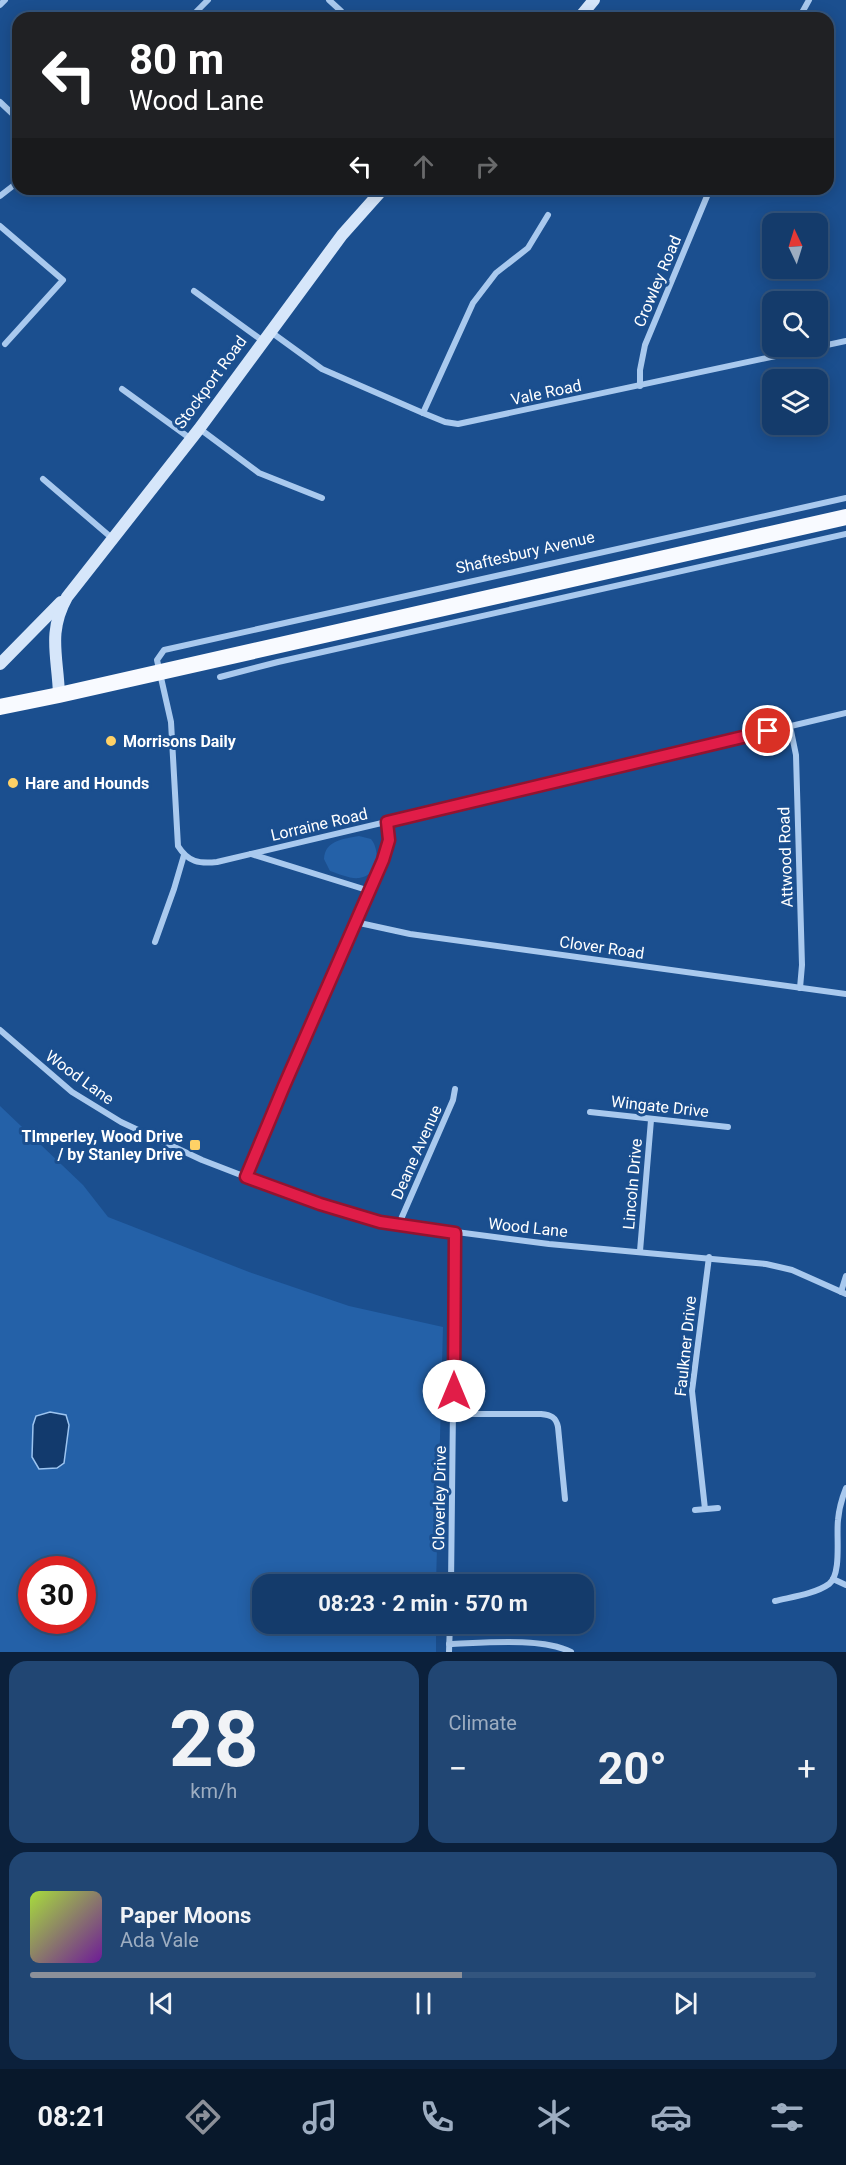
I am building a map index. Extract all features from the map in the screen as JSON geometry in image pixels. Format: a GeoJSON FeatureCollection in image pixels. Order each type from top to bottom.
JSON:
{"type":"FeatureCollection","features":[{"type":"Feature","properties":{"kind":"highway"},"geometry":{"type":"LineString","coordinates":[[0,707],[59,696],[257,649],[846,517]]}},
{"type":"Feature","properties":{"kind":"main road"},"geometry":{"type":"LineString","coordinates":[[584,12],[594,0]]}},
{"type":"Feature","properties":{"kind":"main road","name":"Stockport Road"},"geometry":{"type":"LineString","coordinates":[[0,664],[67,597],[199,429],[342,235],[378,195]]}},
{"type":"Feature","properties":{"kind":"main road","name":"Stockport Road"},"geometry":{"type":"LineString","coordinates":[[59,696],[58,668],[54,647],[55,627],[67,597]]}},
{"type":"Feature","properties":{"kind":"street"},"geometry":{"type":"LineString","coordinates":[[0,5],[5,0]]}},
{"type":"Feature","properties":{"kind":"street"},"geometry":{"type":"LineString","coordinates":[[196,12],[207,0]]}},
{"type":"Feature","properties":{"kind":"street"},"geometry":{"type":"LineString","coordinates":[[329,0],[341,11]]}},
{"type":"Feature","properties":{"kind":"street"},"geometry":{"type":"LineString","coordinates":[[0,102],[12,113]]}},
{"type":"Feature","properties":{"kind":"street"},"geometry":{"type":"LineString","coordinates":[[0,196],[12,187]]}},
{"type":"Feature","properties":{"kind":"street","name":"Crowley Road"},"geometry":{"type":"LineString","coordinates":[[640,386],[639,370],[645,345],[708,195]]}},
{"type":"Feature","properties":{"kind":"street"},"geometry":{"type":"LineString","coordinates":[[423,413],[473,303],[496,273],[528,248],[548,215]]}},
{"type":"Feature","properties":{"kind":"street"},"geometry":{"type":"LineString","coordinates":[[0,226],[63,280],[5,344]]}},
{"type":"Feature","properties":{"kind":"street","name":"Vale Road"},"geometry":{"type":"LineString","coordinates":[[195,291],[322,369],[445,422],[458,424],[846,341]]}},
{"type":"Feature","properties":{"kind":"street"},"geometry":{"type":"LineString","coordinates":[[122,388],[191,439]]}},
{"type":"Feature","properties":{"kind":"street"},"geometry":{"type":"LineString","coordinates":[[199,429],[259,473],[322,498]]}},
{"type":"Feature","properties":{"kind":"street"},"geometry":{"type":"LineString","coordinates":[[43,479],[113,539]]}},
{"type":"Feature","properties":{"kind":"street","name":"Shaftesbury Avenue"},"geometry":{"type":"LineString","coordinates":[[159,672],[157,660],[164,650],[846,498]]}},
{"type":"Feature","properties":{"kind":"street"},"geometry":{"type":"LineString","coordinates":[[220,677],[846,534]]}},
{"type":"Feature","properties":{"kind":"street"},"geometry":{"type":"LineString","coordinates":[[211,641],[230,674]]}},
{"type":"Feature","properties":{"kind":"street"},"geometry":{"type":"LineString","coordinates":[[257,649],[261,666]]}},
{"type":"Feature","properties":{"kind":"street"},"geometry":{"type":"LineString","coordinates":[[155,942],[184,855],[177,841],[170,714],[159,672]]}},
{"type":"Feature","properties":{"kind":"street","name":"Lorraine Road"},"geometry":{"type":"LineString","coordinates":[[184,855],[195,862],[208,863],[251,854],[846,713]]}},
{"type":"Feature","properties":{"kind":"street","name":"Attwood Road"},"geometry":{"type":"LineString","coordinates":[[790,726],[796,755],[802,966],[800,988]]}},
{"type":"Feature","properties":{"kind":"street"},"geometry":{"type":"LineString","coordinates":[[246,1177],[387,849],[389,833],[387,822]]}},
{"type":"Feature","properties":{"kind":"street"},"geometry":{"type":"LineString","coordinates":[[251,854],[370,891]]}},
{"type":"Feature","properties":{"kind":"street","name":"Clover Road"},"geometry":{"type":"LineString","coordinates":[[356,922],[410,934],[846,994]]}},
{"type":"Feature","properties":{"kind":"street","name":"Wood Lane"},"geometry":{"type":"LineString","coordinates":[[0,1030],[51,1076],[94,1107],[152,1137],[246,1177],[320,1204],[399,1226],[709,1257],[779,1267],[844,1293]]}},
{"type":"Feature","properties":{"kind":"street","name":"Deane Avenue"},"geometry":{"type":"LineString","coordinates":[[399,1226],[453,1100],[455,1089]]}},
{"type":"Feature","properties":{"kind":"street","name":"Wingate Drive"},"geometry":{"type":"LineString","coordinates":[[590,1112],[728,1127]]}},
{"type":"Feature","properties":{"kind":"street","name":"Lincoln Drive"},"geometry":{"type":"LineString","coordinates":[[640,1251],[651,1120]]}},
{"type":"Feature","properties":{"kind":"street","name":"Cloverley Drive"},"geometry":{"type":"LineString","coordinates":[[451,1574],[455,1233]]}},
{"type":"Feature","properties":{"kind":"street","name":"Faulkner Drive"},"geometry":{"type":"LineString","coordinates":[[705,1509],[692,1391],[709,1257]]}},
{"type":"Feature","properties":{"kind":"street"},"geometry":{"type":"LineString","coordinates":[[844,1293],[846,1276]]}},
{"type":"Feature","properties":{"kind":"street"},"geometry":{"type":"LineString","coordinates":[[454,1414],[553,1416],[557,1420],[565,1499]]}},
{"type":"Feature","properties":{"kind":"street"},"geometry":{"type":"LineString","coordinates":[[775,1601],[819,1589],[828,1585],[833,1579],[837,1558],[839,1509],[846,1488]]}},
{"type":"Feature","properties":{"kind":"street"},"geometry":{"type":"LineString","coordinates":[[695,1510],[718,1508]]}},
{"type":"Feature","properties":{"kind":"street"},"geometry":{"type":"LineString","coordinates":[[833,1579],[846,1585]]}},
{"type":"Feature","properties":{"kind":"street"},"geometry":{"type":"LineString","coordinates":[[449,1634],[449,1652]]}},
{"type":"Feature","properties":{"kind":"street"},"geometry":{"type":"LineString","coordinates":[[449,1644],[549,1645],[571,1652]]}},
{"type":"Feature","properties":{"kind":"shaded area"},"geometry":{"type":"Polygon","coordinates":[[[359,836],[371,839],[376,850],[376,862],[370,873],[356,878],[330,871],[324,859],[328,848],[336,842],[359,836]]]}},
{"type":"Feature","properties":{"kind":"shaded area"},"geometry":{"type":"Polygon","coordinates":[[[0,1106],[83,1185],[108,1217],[249,1272],[349,1306],[443,1327],[436,1574],[252,1574],[252,1634],[436,1634],[436,1652],[0,1652],[0,1106]]]}},
{"type":"Feature","properties":{"kind":"shaded area"},"geometry":{"type":"Polygon","coordinates":[[[50,1412],[66,1415],[69,1425],[64,1463],[57,1468],[39,1469],[32,1457],[33,1425],[36,1416],[50,1412]]]}},
{"type":"Feature","properties":{"kind":"place","name":"Morrisons Daily"},"geometry":{"type":"Point","coordinates":[111,741]}},
{"type":"Feature","properties":{"kind":"place","name":"Hare and Hounds"},"geometry":{"type":"Point","coordinates":[13,783]}},
{"type":"Feature","properties":{"kind":"place","name":"TImperley, Wood Drive / by Stanley Drive"},"geometry":{"type":"Point","coordinates":[195,1145]}},
{"type":"Feature","properties":{"kind":"route"},"geometry":{"type":"LineString","coordinates":[[454,1391],[455,1233],[380,1222],[320,1204],[246,1177],[383,860],[389,840],[387,822],[768,731]]}}]}
